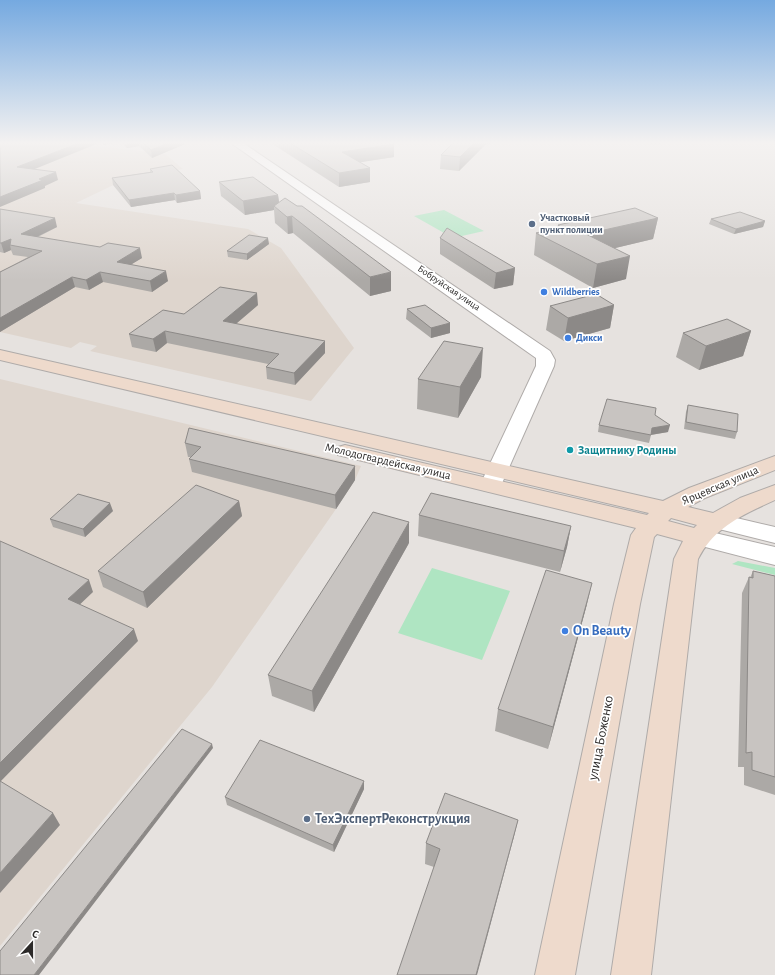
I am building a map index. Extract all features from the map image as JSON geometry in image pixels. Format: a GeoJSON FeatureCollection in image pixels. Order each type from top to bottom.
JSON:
{"type":"FeatureCollection","features":[{"type":"Feature","properties":{"kind":"main road","name":"Молодогвардейская улица"},"geometry":{"type":"LineString","coordinates":[[0,355],[706,529]]}},
{"type":"Feature","properties":{"kind":"main road","name":"Молодогвардейская улица"},"geometry":{"type":"LineString","coordinates":[[0,368],[494,477]]}},
{"type":"Feature","properties":{"kind":"main road","name":"Ярцевская улица"},"geometry":{"type":"LineString","coordinates":[[659,517],[697,493],[775,462]]}},
{"type":"Feature","properties":{"kind":"main road"},"geometry":{"type":"LineString","coordinates":[[631,975],[684,572],[691,546],[706,529],[775,492]]}},
{"type":"Feature","properties":{"kind":"main road","name":"улица Боженко"},"geometry":{"type":"LineString","coordinates":[[555,975],[639,548],[643,535],[659,517]]}},
{"type":"Feature","properties":{"kind":"street","name":"Бобруйская улица"},"geometry":{"type":"LineString","coordinates":[[302,188],[544,355],[546,360],[545,366],[494,477]]}},
{"type":"Feature","properties":{"kind":"street","name":"Молодогвардейская улица"},"geometry":{"type":"LineString","coordinates":[[706,529],[775,535]]}},
{"type":"Feature","properties":{"kind":"street","name":"Молодогвардейская улица"},"geometry":{"type":"LineString","coordinates":[[706,529],[775,556]]}},
{"type":"Feature","properties":{"kind":"shaded area"},"geometry":{"type":"Polygon","coordinates":[[[0,188],[106,188],[76,203],[248,229],[281,248],[354,348],[311,401],[90,351],[97,346],[80,342],[71,348],[0,332],[0,188]]]}},
{"type":"Feature","properties":{"kind":"shaded area"},"geometry":{"type":"Polygon","coordinates":[[[0,379],[361,466],[355,480],[336,509],[212,687],[0,946],[0,379]]]}},
{"type":"Feature","properties":{"kind":"green space"},"geometry":{"type":"Polygon","coordinates":[[[444,210],[484,231],[453,238],[414,216],[444,210]]]}},
{"type":"Feature","properties":{"kind":"green space"},"geometry":{"type":"Polygon","coordinates":[[[738,561],[775,568],[775,575],[732,564],[738,561]]]}},
{"type":"Feature","properties":{"kind":"green space"},"geometry":{"type":"Polygon","coordinates":[[[432,568],[510,591],[482,660],[398,633],[432,568]]]}},
{"type":"Feature","properties":{"kind":"building"},"geometry":{"type":"Polygon","coordinates":[[[0,188],[22,188],[0,197],[0,188]]]}},
{"type":"Feature","properties":{"kind":"building"},"geometry":{"type":"Polygon","coordinates":[[[120,188],[197,188],[200,191],[176,195],[174,193],[129,200],[120,188]]]}},
{"type":"Feature","properties":{"kind":"building"},"geometry":{"type":"Polygon","coordinates":[[[227,188],[269,188],[278,195],[243,201],[227,188]]]}},
{"type":"Feature","properties":{"kind":"building"},"geometry":{"type":"Polygon","coordinates":[[[285,198],[297,206],[302,206],[391,272],[370,277],[292,216],[287,217],[274,206],[285,198]]]}},
{"type":"Feature","properties":{"kind":"building"},"geometry":{"type":"Polygon","coordinates":[[[635,208],[658,218],[586,234],[630,256],[597,264],[536,233],[561,227],[558,225],[635,208]]]}},
{"type":"Feature","properties":{"kind":"building"},"geometry":{"type":"Polygon","coordinates":[[[0,209],[55,218],[21,234],[100,247],[108,243],[140,248],[117,262],[166,271],[150,281],[100,272],[86,280],[72,277],[0,318],[0,272],[42,251],[10,245],[11,239],[0,243],[0,209]]]}},
{"type":"Feature","properties":{"kind":"building"},"geometry":{"type":"Polygon","coordinates":[[[740,212],[765,221],[736,229],[711,219],[740,212]]]}},
{"type":"Feature","properties":{"kind":"building"},"geometry":{"type":"Polygon","coordinates":[[[447,228],[515,268],[496,273],[440,238],[447,228]]]}},
{"type":"Feature","properties":{"kind":"building"},"geometry":{"type":"Polygon","coordinates":[[[249,235],[268,238],[247,254],[227,251],[249,235]]]}},
{"type":"Feature","properties":{"kind":"building"},"geometry":{"type":"Polygon","coordinates":[[[220,287],[257,293],[223,321],[325,341],[294,373],[266,367],[279,354],[165,331],[153,339],[129,334],[163,310],[184,314],[220,287]]]}},
{"type":"Feature","properties":{"kind":"building"},"geometry":{"type":"Polygon","coordinates":[[[596,294],[614,305],[568,318],[550,306],[596,294]]]}},
{"type":"Feature","properties":{"kind":"building"},"geometry":{"type":"Polygon","coordinates":[[[425,305],[450,323],[431,328],[407,309],[425,305]]]}},
{"type":"Feature","properties":{"kind":"building"},"geometry":{"type":"Polygon","coordinates":[[[727,319],[751,331],[706,346],[683,333],[727,319]]]}},
{"type":"Feature","properties":{"kind":"building"},"geometry":{"type":"Polygon","coordinates":[[[444,341],[483,348],[460,387],[418,379],[444,341]]]}},
{"type":"Feature","properties":{"kind":"building"},"geometry":{"type":"Polygon","coordinates":[[[607,399],[656,408],[655,415],[670,425],[652,428],[651,435],[599,425],[607,399]]]}},
{"type":"Feature","properties":{"kind":"building"},"geometry":{"type":"Polygon","coordinates":[[[688,405],[738,414],[737,432],[686,422],[688,405]]]}},
{"type":"Feature","properties":{"kind":"building"},"geometry":{"type":"Polygon","coordinates":[[[189,428],[355,466],[335,495],[189,459],[201,447],[185,443],[189,428]]]}},
{"type":"Feature","properties":{"kind":"building"},"geometry":{"type":"Polygon","coordinates":[[[196,485],[239,501],[143,592],[98,571],[196,485]]]}},
{"type":"Feature","properties":{"kind":"building"},"geometry":{"type":"Polygon","coordinates":[[[431,493],[571,526],[564,551],[419,515],[431,493]]]}},
{"type":"Feature","properties":{"kind":"building"},"geometry":{"type":"Polygon","coordinates":[[[78,494],[110,503],[83,529],[50,519],[78,494]]]}},
{"type":"Feature","properties":{"kind":"building"},"geometry":{"type":"Polygon","coordinates":[[[373,512],[409,522],[312,691],[268,675],[373,512]]]}},
{"type":"Feature","properties":{"kind":"building"},"geometry":{"type":"Polygon","coordinates":[[[0,541],[89,580],[68,599],[134,629],[0,763],[0,541]]]}},
{"type":"Feature","properties":{"kind":"building"},"geometry":{"type":"Polygon","coordinates":[[[546,570],[592,583],[553,727],[498,709],[546,570]]]}},
{"type":"Feature","properties":{"kind":"building"},"geometry":{"type":"Polygon","coordinates":[[[753,571],[775,576],[775,777],[752,770],[752,752],[746,753],[749,577],[753,578],[753,571]]]}},
{"type":"Feature","properties":{"kind":"building"},"geometry":{"type":"Polygon","coordinates":[[[182,729],[212,744],[34,975],[0,975],[0,951],[182,729]]]}},
{"type":"Feature","properties":{"kind":"building"},"geometry":{"type":"Polygon","coordinates":[[[260,740],[364,781],[333,845],[225,797],[260,740]]]}},
{"type":"Feature","properties":{"kind":"building"},"geometry":{"type":"Polygon","coordinates":[[[0,781],[53,813],[0,873],[0,781]]]}},
{"type":"Feature","properties":{"kind":"building"},"geometry":{"type":"Polygon","coordinates":[[[445,793],[518,820],[476,975],[397,975],[440,849],[426,843],[445,793]]]}},
{"type":"Feature","properties":{"kind":"place","name":"Участковый пункт полиции"},"geometry":{"type":"Point","coordinates":[532,224]}},
{"type":"Feature","properties":{"kind":"place","name":"Wildberries"},"geometry":{"type":"Point","coordinates":[544,292]}},
{"type":"Feature","properties":{"kind":"place","name":"Дикси"},"geometry":{"type":"Point","coordinates":[568,338]}},
{"type":"Feature","properties":{"kind":"place","name":"Защитнику Родины"},"geometry":{"type":"Point","coordinates":[570,450]}},
{"type":"Feature","properties":{"kind":"place","name":"On Beauty"},"geometry":{"type":"Point","coordinates":[565,631]}},
{"type":"Feature","properties":{"kind":"place","name":"ТехЭкспертРеконструкция"},"geometry":{"type":"Point","coordinates":[307,819]}}]}
